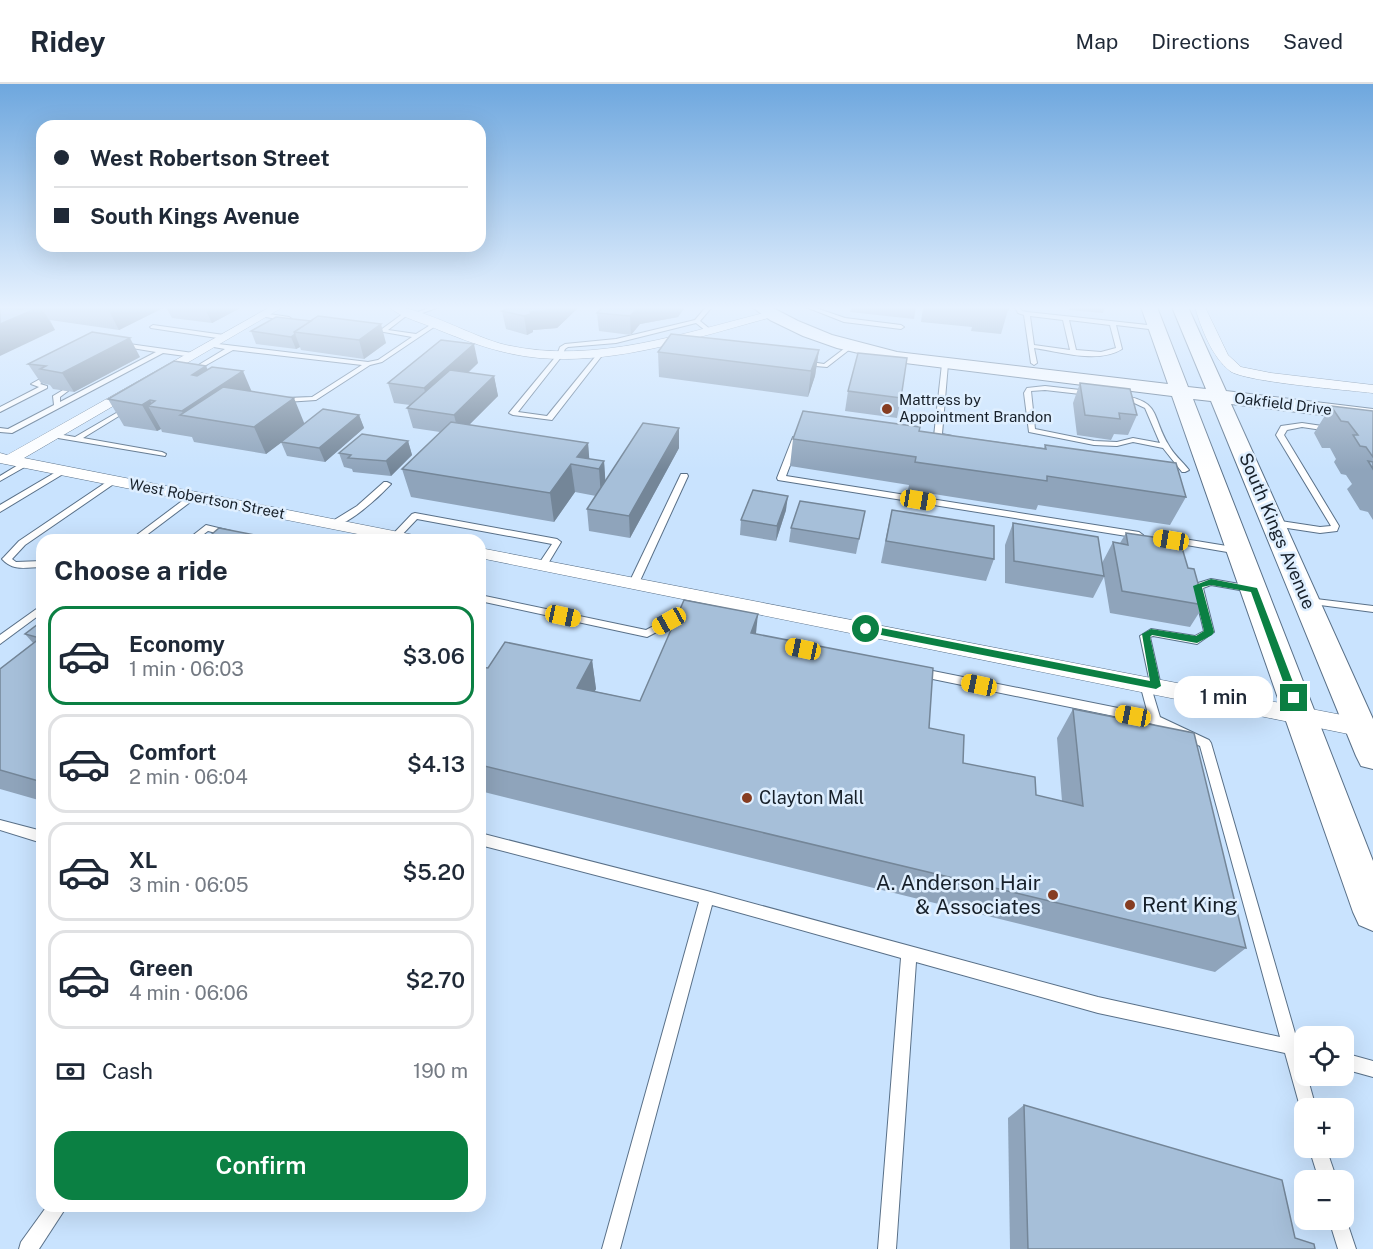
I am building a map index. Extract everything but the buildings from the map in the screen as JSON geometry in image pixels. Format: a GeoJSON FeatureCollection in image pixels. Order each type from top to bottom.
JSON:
{"type":"FeatureCollection","features":[{"type":"Feature","properties":{"kind":"main road","name":"Oakfield Drive"},"geometry":{"type":"LineString","coordinates":[[927,361],[1217,390],[1366,412]]}},
{"type":"Feature","properties":{"kind":"main road","name":"Oakfield Drive"},"geometry":{"type":"LineString","coordinates":[[969,361],[1029,373]]}},
{"type":"Feature","properties":{"kind":"main road"},"geometry":{"type":"LineString","coordinates":[[1170,361],[1179,386],[1198,472],[1240,551],[1373,912]]}},
{"type":"Feature","properties":{"kind":"main road","name":"South Kings Avenue"},"geometry":{"type":"LineString","coordinates":[[1204,361],[1307,600],[1367,729],[1373,756]]}},
{"type":"Feature","properties":{"kind":"street"},"geometry":{"type":"LineString","coordinates":[[4,459],[52,435],[182,361]]}},
{"type":"Feature","properties":{"kind":"street"},"geometry":{"type":"LineString","coordinates":[[1228,361],[1237,370],[1271,377],[1373,389]]}},
{"type":"Feature","properties":{"kind":"street","name":"West Robertson Street"},"geometry":{"type":"LineString","coordinates":[[4,459],[386,534]]}},
{"type":"Feature","properties":{"kind":"street"},"geometry":{"type":"LineString","coordinates":[[486,554],[634,583],[700,607],[1150,685],[1367,729]]}},
{"type":"Feature","properties":{"kind":"lane"},"geometry":{"type":"LineString","coordinates":[[0,430],[9,431],[142,361]]}},
{"type":"Feature","properties":{"kind":"lane"},"geometry":{"type":"LineString","coordinates":[[182,376],[201,361]]}},
{"type":"Feature","properties":{"kind":"lane"},"geometry":{"type":"LineString","coordinates":[[351,361],[368,364]]}},
{"type":"Feature","properties":{"kind":"lane"},"geometry":{"type":"LineString","coordinates":[[286,400],[314,399],[368,364],[379,361]]}},
{"type":"Feature","properties":{"kind":"lane"},"geometry":{"type":"LineString","coordinates":[[555,361],[513,413],[549,418],[594,361]]}},
{"type":"Feature","properties":{"kind":"lane"},"geometry":{"type":"LineString","coordinates":[[791,362],[825,366],[831,361]]}},
{"type":"Feature","properties":{"kind":"lane"},"geometry":{"type":"LineString","coordinates":[[1029,361],[1032,430],[1094,443],[1117,444],[1133,440],[1165,446],[1198,472]]}},
{"type":"Feature","properties":{"kind":"lane"},"geometry":{"type":"LineString","coordinates":[[1029,373],[1052,361]]}},
{"type":"Feature","properties":{"kind":"lane"},"geometry":{"type":"LineString","coordinates":[[938,436],[945,364]]}},
{"type":"Feature","properties":{"kind":"lane"},"geometry":{"type":"LineString","coordinates":[[1029,373],[1045,388],[1099,395]]}},
{"type":"Feature","properties":{"kind":"lane"},"geometry":{"type":"LineString","coordinates":[[0,410],[45,387],[34,384],[54,374]]}},
{"type":"Feature","properties":{"kind":"lane"},"geometry":{"type":"LineString","coordinates":[[86,386],[96,385]]}},
{"type":"Feature","properties":{"kind":"lane"},"geometry":{"type":"LineString","coordinates":[[57,405],[56,396],[65,391]]}},
{"type":"Feature","properties":{"kind":"lane"},"geometry":{"type":"LineString","coordinates":[[1110,396],[1131,399],[1148,407],[1165,446]]}},
{"type":"Feature","properties":{"kind":"lane"},"geometry":{"type":"LineString","coordinates":[[76,440],[134,405]]}},
{"type":"Feature","properties":{"kind":"lane"},"geometry":{"type":"LineString","coordinates":[[1274,523],[1334,530],[1335,526],[1280,435],[1284,428],[1292,425],[1337,430]]}},
{"type":"Feature","properties":{"kind":"lane"},"geometry":{"type":"LineString","coordinates":[[800,429],[781,478],[1145,536]]}},
{"type":"Feature","properties":{"kind":"lane"},"geometry":{"type":"LineString","coordinates":[[52,435],[162,454]]}},
{"type":"Feature","properties":{"kind":"lane"},"geometry":{"type":"LineString","coordinates":[[927,435],[962,439]]}},
{"type":"Feature","properties":{"kind":"lane"},"geometry":{"type":"LineString","coordinates":[[0,479],[26,464]]}},
{"type":"Feature","properties":{"kind":"lane"},"geometry":{"type":"LineString","coordinates":[[1173,468],[1198,472]]}},
{"type":"Feature","properties":{"kind":"lane"},"geometry":{"type":"LineString","coordinates":[[0,509],[64,471]]}},
{"type":"Feature","properties":{"kind":"lane"},"geometry":{"type":"LineString","coordinates":[[634,583],[684,476]]}},
{"type":"Feature","properties":{"kind":"lane"},"geometry":{"type":"LineString","coordinates":[[36,564],[14,565],[3,560],[22,543],[114,481]]}},
{"type":"Feature","properties":{"kind":"lane"},"geometry":{"type":"LineString","coordinates":[[334,524],[360,508],[387,484]]}},
{"type":"Feature","properties":{"kind":"lane"},"geometry":{"type":"LineString","coordinates":[[142,534],[193,496]]}},
{"type":"Feature","properties":{"kind":"lane"},"geometry":{"type":"LineString","coordinates":[[398,534],[415,516],[557,542],[543,565]]}},
{"type":"Feature","properties":{"kind":"lane"},"geometry":{"type":"LineString","coordinates":[[198,534],[206,528],[234,534]]}},
{"type":"Feature","properties":{"kind":"lane"},"geometry":{"type":"LineString","coordinates":[[1157,538],[1240,551]]}},
{"type":"Feature","properties":{"kind":"lane"},"geometry":{"type":"LineString","coordinates":[[1155,720],[1145,636],[1151,632],[1197,640],[1209,632],[1198,586],[1211,582],[1254,590]]}},
{"type":"Feature","properties":{"kind":"lane"},"geometry":{"type":"LineString","coordinates":[[486,599],[647,634],[669,621],[693,626],[700,607]]}},
{"type":"Feature","properties":{"kind":"lane"},"geometry":{"type":"LineString","coordinates":[[1307,600],[1373,609]]}},
{"type":"Feature","properties":{"kind":"lane"},"geometry":{"type":"LineString","coordinates":[[0,640],[36,613]]}},
{"type":"Feature","properties":{"kind":"lane"},"geometry":{"type":"LineString","coordinates":[[910,671],[1155,720],[1205,743],[1294,1035]]}},
{"type":"Feature","properties":{"kind":"lane"},"geometry":{"type":"LineString","coordinates":[[0,825],[36,835]]}},
{"type":"Feature","properties":{"kind":"lane"},"geometry":{"type":"LineString","coordinates":[[486,841],[706,897],[1098,1005],[1294,1047]]}},
{"type":"Feature","properties":{"kind":"lane"},"geometry":{"type":"LineString","coordinates":[[611,1249],[706,897]]}},
{"type":"Feature","properties":{"kind":"lane"},"geometry":{"type":"LineString","coordinates":[[887,1249],[909,953]]}},
{"type":"Feature","properties":{"kind":"lane"},"geometry":{"type":"LineString","coordinates":[[1354,1064],[1373,1070]]}},
{"type":"Feature","properties":{"kind":"lane"},"geometry":{"type":"LineString","coordinates":[[28,1249],[54,1212]]}},
{"type":"Feature","properties":{"kind":"lane"},"geometry":{"type":"LineString","coordinates":[[1341,1230],[1347,1249]]}},
{"type":"Feature","properties":{"kind":"place","name":"Mattress by Appointment Brandon"},"geometry":{"type":"Point","coordinates":[887,409]}},
{"type":"Feature","properties":{"kind":"place","name":"Clayton Mall"},"geometry":{"type":"Point","coordinates":[747,798]}},
{"type":"Feature","properties":{"kind":"place","name":"A. Anderson Hair & Associates"},"geometry":{"type":"Point","coordinates":[1053,895]}},
{"type":"Feature","properties":{"kind":"place","name":"Rent King"},"geometry":{"type":"Point","coordinates":[1130,905]}},
{"type":"Feature","properties":{"kind":"route"},"geometry":{"type":"LineString","coordinates":[[866,629],[1156,686],[1145,636],[1151,632],[1197,640],[1209,632],[1198,586],[1211,582],[1254,590],[1294,698]]}}]}
